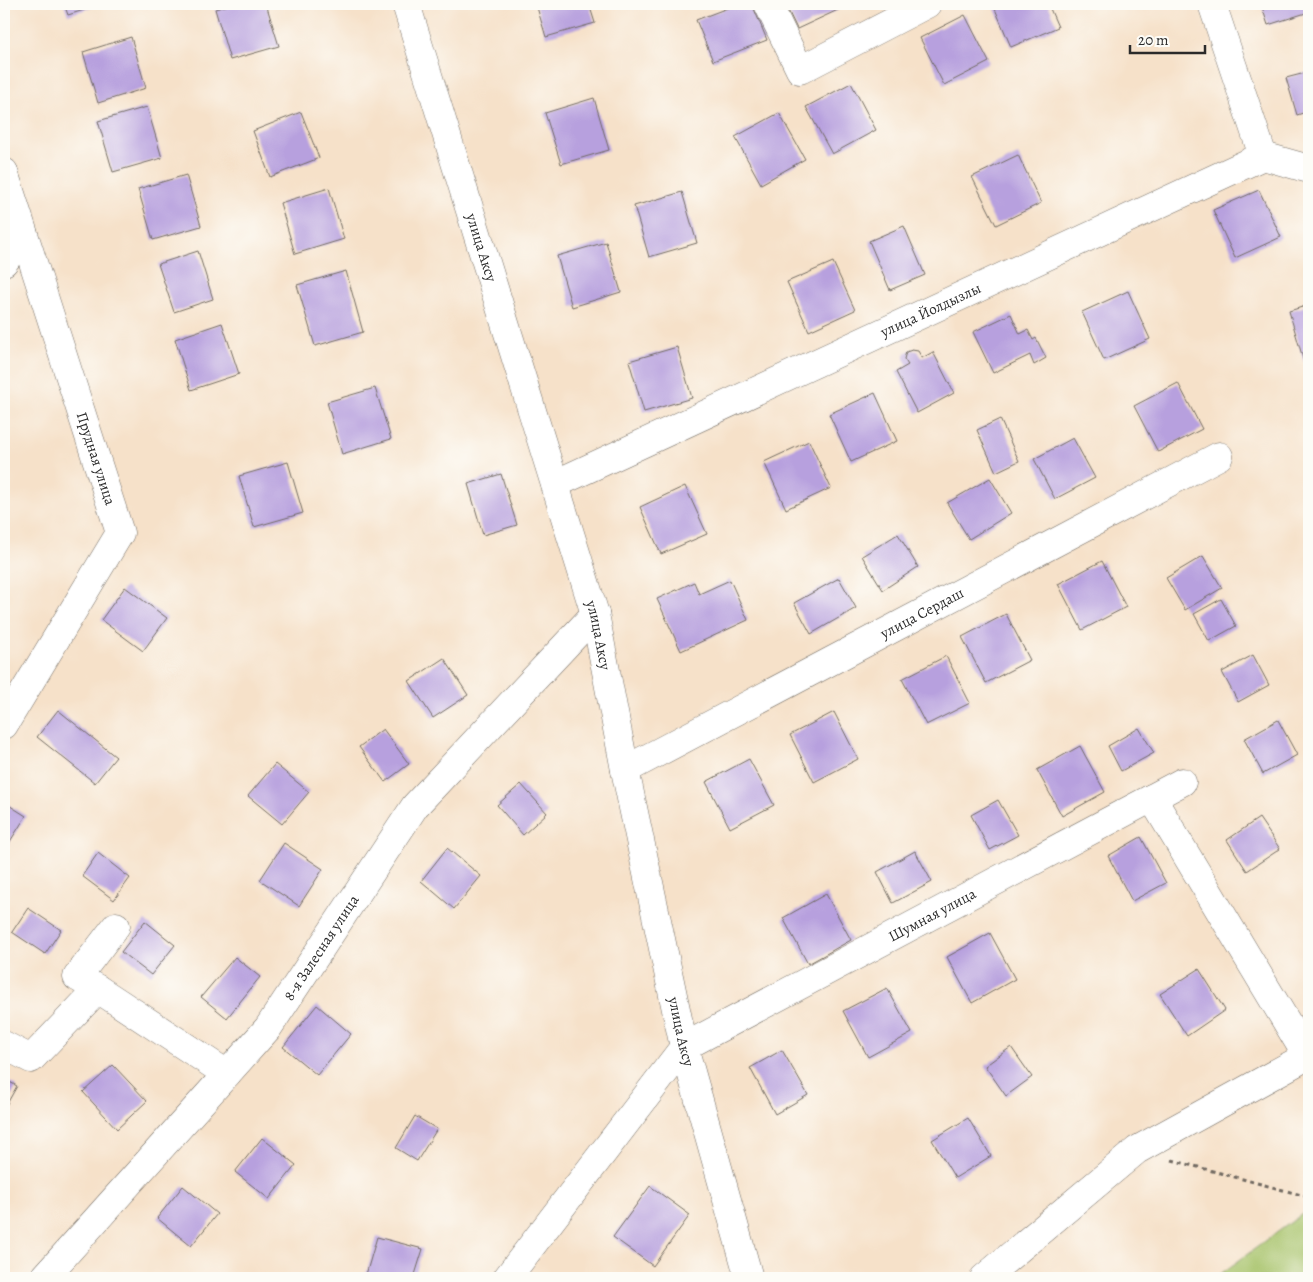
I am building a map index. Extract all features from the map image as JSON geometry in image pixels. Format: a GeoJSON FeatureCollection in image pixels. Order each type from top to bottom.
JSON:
{"type":"FeatureCollection","features":[{"type":"Feature","properties":{"kind":"street","name":"улица Аксу"},"geometry":{"type":"LineString","coordinates":[[406,4],[595,614],[625,770],[684,1047],[749,1278]]}},
{"type":"Feature","properties":{"kind":"street"},"geometry":{"type":"LineString","coordinates":[[768,4],[800,70],[927,4]]}},
{"type":"Feature","properties":{"kind":"street"},"geometry":{"type":"LineString","coordinates":[[1212,4],[1263,156],[1309,169]]}},
{"type":"Feature","properties":{"kind":"street","name":"улица Йолдызлы"},"geometry":{"type":"LineString","coordinates":[[555,484],[1263,156]]}},
{"type":"Feature","properties":{"kind":"street","name":"Прудная улица"},"geometry":{"type":"LineString","coordinates":[[4,172],[120,532],[4,725]]}},
{"type":"Feature","properties":{"kind":"street"},"geometry":{"type":"LineString","coordinates":[[4,262],[24,234]]}},
{"type":"Feature","properties":{"kind":"street","name":"улица Сердаш"},"geometry":{"type":"LineString","coordinates":[[625,770],[1219,456]]}},
{"type":"Feature","properties":{"kind":"street","name":"8-я Залесная улица"},"geometry":{"type":"LineString","coordinates":[[44,1278],[268,1028],[415,806],[595,614]]}},
{"type":"Feature","properties":{"kind":"street","name":"Шумная улица"},"geometry":{"type":"LineString","coordinates":[[684,1047],[1182,782]]}},
{"type":"Feature","properties":{"kind":"street"},"geometry":{"type":"LineString","coordinates":[[984,1278],[1136,1150],[1308,1055],[1152,798]]}},
{"type":"Feature","properties":{"kind":"street"},"geometry":{"type":"LineString","coordinates":[[116,926],[77,977],[227,1074]]}},
{"type":"Feature","properties":{"kind":"street"},"geometry":{"type":"LineString","coordinates":[[4,1045],[31,1059],[98,989]]}},
{"type":"Feature","properties":{"kind":"street"},"geometry":{"type":"LineString","coordinates":[[507,1278],[684,1047]]}},
{"type":"Feature","properties":{"kind":"path"},"geometry":{"type":"LineString","coordinates":[[1136,1150],[1309,1198]]}},
{"type":"Feature","properties":{"kind":"green space"},"geometry":{"type":"Polygon","coordinates":[[[1309,1209],[1309,1278],[1215,1278],[1309,1209]]]}},
{"type":"Feature","properties":{"kind":"building"},"geometry":{"type":"Polygon","coordinates":[[[64,4],[103,4],[68,15],[64,4]]]}},
{"type":"Feature","properties":{"kind":"building"},"geometry":{"type":"Polygon","coordinates":[[[232,4],[266,4],[279,46],[230,60],[215,9],[232,4]]]}},
{"type":"Feature","properties":{"kind":"building"},"geometry":{"type":"Polygon","coordinates":[[[536,4],[589,4],[595,23],[546,37],[536,4]]]}},
{"type":"Feature","properties":{"kind":"building"},"geometry":{"type":"Polygon","coordinates":[[[738,4],[752,4],[767,40],[713,61],[696,20],[738,4]]]}},
{"type":"Feature","properties":{"kind":"building"},"geometry":{"type":"Polygon","coordinates":[[[785,4],[838,4],[840,9],[797,29],[785,4]]]}},
{"type":"Feature","properties":{"kind":"building"},"geometry":{"type":"Polygon","coordinates":[[[993,4],[1048,4],[1058,27],[1011,47],[993,4]]]}},
{"type":"Feature","properties":{"kind":"building"},"geometry":{"type":"Polygon","coordinates":[[[1261,4],[1309,4],[1309,12],[1268,25],[1261,4]]]}},
{"type":"Feature","properties":{"kind":"building"},"geometry":{"type":"Polygon","coordinates":[[[965,15],[989,62],[944,85],[920,38],[965,15]]]}},
{"type":"Feature","properties":{"kind":"building"},"geometry":{"type":"Polygon","coordinates":[[[131,37],[146,88],[98,103],[83,52],[131,37]]]}},
{"type":"Feature","properties":{"kind":"building"},"geometry":{"type":"Polygon","coordinates":[[[1309,72],[1309,111],[1297,115],[1286,78],[1309,72]]]}},
{"type":"Feature","properties":{"kind":"building"},"geometry":{"type":"Polygon","coordinates":[[[851,83],[876,130],[832,154],[806,107],[851,83]]]}},
{"type":"Feature","properties":{"kind":"building"},"geometry":{"type":"Polygon","coordinates":[[[594,98],[609,150],[561,164],[545,113],[594,98]]]}},
{"type":"Feature","properties":{"kind":"building"},"geometry":{"type":"Polygon","coordinates":[[[147,107],[162,158],[113,172],[98,121],[147,107]]]}},
{"type":"Feature","properties":{"kind":"building"},"geometry":{"type":"Polygon","coordinates":[[[301,112],[319,158],[270,177],[253,131],[301,112]]]}},
{"type":"Feature","properties":{"kind":"building"},"geometry":{"type":"Polygon","coordinates":[[[779,113],[805,159],[761,184],[735,137],[779,113]]]}},
{"type":"Feature","properties":{"kind":"building"},"geometry":{"type":"Polygon","coordinates":[[[1018,155],[1041,203],[996,225],[972,177],[1018,155]]]}},
{"type":"Feature","properties":{"kind":"building"},"geometry":{"type":"Polygon","coordinates":[[[186,175],[201,226],[153,240],[138,189],[186,175]]]}},
{"type":"Feature","properties":{"kind":"building"},"geometry":{"type":"Polygon","coordinates":[[[329,188],[344,239],[295,254],[280,203],[329,188]]]}},
{"type":"Feature","properties":{"kind":"building"},"geometry":{"type":"Polygon","coordinates":[[[1259,190],[1281,237],[1235,258],[1213,210],[1259,190]]]}},
{"type":"Feature","properties":{"kind":"building"},"geometry":{"type":"Polygon","coordinates":[[[682,192],[697,243],[649,257],[634,206],[682,192]]]}},
{"type":"Feature","properties":{"kind":"building"},"geometry":{"type":"Polygon","coordinates":[[[904,226],[925,275],[890,290],[869,241],[904,226]]]}},
{"type":"Feature","properties":{"kind":"building"},"geometry":{"type":"Polygon","coordinates":[[[606,242],[621,292],[572,307],[557,256],[606,242]]]}},
{"type":"Feature","properties":{"kind":"building"},"geometry":{"type":"Polygon","coordinates":[[[198,251],[213,299],[174,312],[158,264],[198,251]]]}},
{"type":"Feature","properties":{"kind":"building"},"geometry":{"type":"Polygon","coordinates":[[[833,262],[855,310],[809,331],[787,282],[833,262]]]}},
{"type":"Feature","properties":{"kind":"building"},"geometry":{"type":"Polygon","coordinates":[[[346,271],[363,332],[315,346],[297,285],[346,271]]]}},
{"type":"Feature","properties":{"kind":"building"},"geometry":{"type":"Polygon","coordinates":[[[1128,291],[1150,339],[1104,360],[1082,312],[1128,291]]]}},
{"type":"Feature","properties":{"kind":"building"},"geometry":{"type":"Polygon","coordinates":[[[1309,305],[1309,360],[1304,362],[1289,311],[1309,305]]]}},
{"type":"Feature","properties":{"kind":"building"},"geometry":{"type":"Polygon","coordinates":[[[1011,314],[1020,334],[1028,330],[1033,340],[1036,338],[1046,358],[1034,365],[1030,355],[993,373],[973,332],[1011,314]]]}},
{"type":"Feature","properties":{"kind":"building"},"geometry":{"type":"Polygon","coordinates":[[[222,323],[239,374],[191,390],[175,339],[222,323]]]}},
{"type":"Feature","properties":{"kind":"building"},"geometry":{"type":"Polygon","coordinates":[[[677,347],[692,398],[644,412],[629,361],[677,347]]]}},
{"type":"Feature","properties":{"kind":"building"},"geometry":{"type":"Polygon","coordinates":[[[918,351],[922,358],[933,352],[954,393],[917,413],[896,372],[908,365],[904,359],[906,352],[918,351]]]}},
{"type":"Feature","properties":{"kind":"building"},"geometry":{"type":"Polygon","coordinates":[[[1178,383],[1202,429],[1158,452],[1134,406],[1178,383]]]}},
{"type":"Feature","properties":{"kind":"building"},"geometry":{"type":"Polygon","coordinates":[[[375,388],[391,439],[342,454],[327,402],[375,388]]]}},
{"type":"Feature","properties":{"kind":"building"},"geometry":{"type":"Polygon","coordinates":[[[875,393],[897,441],[851,462],[829,414],[875,393]]]}},
{"type":"Feature","properties":{"kind":"building"},"geometry":{"type":"Polygon","coordinates":[[[1000,419],[1019,461],[996,472],[977,430],[1000,419]]]}},
{"type":"Feature","properties":{"kind":"building"},"geometry":{"type":"Polygon","coordinates":[[[1073,438],[1095,478],[1055,499],[1034,459],[1073,438]]]}},
{"type":"Feature","properties":{"kind":"building"},"geometry":{"type":"Polygon","coordinates":[[[809,441],[831,488],[786,509],[764,462],[809,441]]]}},
{"type":"Feature","properties":{"kind":"building"},"geometry":{"type":"Polygon","coordinates":[[[288,462],[303,513],[254,527],[239,476],[288,462]]]}},
{"type":"Feature","properties":{"kind":"building"},"geometry":{"type":"Polygon","coordinates":[[[501,474],[517,525],[483,535],[468,484],[501,474]]]}},
{"type":"Feature","properties":{"kind":"building"},"geometry":{"type":"Polygon","coordinates":[[[990,478],[1011,513],[969,539],[947,503],[990,478]]]}},
{"type":"Feature","properties":{"kind":"building"},"geometry":{"type":"Polygon","coordinates":[[[685,486],[707,534],[661,554],[640,507],[685,486]]]}},
{"type":"Feature","properties":{"kind":"building"},"geometry":{"type":"Polygon","coordinates":[[[898,534],[918,567],[883,590],[862,556],[898,534]]]}},
{"type":"Feature","properties":{"kind":"building"},"geometry":{"type":"Polygon","coordinates":[[[1203,556],[1222,588],[1185,610],[1166,578],[1203,556]]]}},
{"type":"Feature","properties":{"kind":"building"},"geometry":{"type":"Polygon","coordinates":[[[1102,561],[1126,607],[1082,630],[1058,584],[1102,561]]]}},
{"type":"Feature","properties":{"kind":"building"},"geometry":{"type":"Polygon","coordinates":[[[839,578],[856,608],[811,634],[794,603],[839,578]]]}},
{"type":"Feature","properties":{"kind":"building"},"geometry":{"type":"Polygon","coordinates":[[[730,580],[748,620],[681,651],[657,599],[694,582],[699,594],[730,580]]]}},
{"type":"Feature","properties":{"kind":"building"},"geometry":{"type":"Polygon","coordinates":[[[125,587],[167,618],[143,651],[101,620],[125,587]]]}},
{"type":"Feature","properties":{"kind":"building"},"geometry":{"type":"Polygon","coordinates":[[[1221,599],[1236,626],[1209,641],[1194,614],[1221,599]]]}},
{"type":"Feature","properties":{"kind":"building"},"geometry":{"type":"Polygon","coordinates":[[[1006,614],[1030,660],[986,683],[962,637],[1006,614]]]}},
{"type":"Feature","properties":{"kind":"building"},"geometry":{"type":"Polygon","coordinates":[[[1253,655],[1269,685],[1238,702],[1222,672],[1253,655]]]}},
{"type":"Feature","properties":{"kind":"building"},"geometry":{"type":"Polygon","coordinates":[[[946,656],[970,703],[926,725],[902,679],[946,656]]]}},
{"type":"Feature","properties":{"kind":"building"},"geometry":{"type":"Polygon","coordinates":[[[444,658],[468,695],[433,718],[409,681],[444,658]]]}},
{"type":"Feature","properties":{"kind":"building"},"geometry":{"type":"Polygon","coordinates":[[[58,710],[116,757],[95,783],[37,737],[58,710]]]}},
{"type":"Feature","properties":{"kind":"building"},"geometry":{"type":"Polygon","coordinates":[[[834,712],[858,759],[814,782],[790,735],[834,712]]]}},
{"type":"Feature","properties":{"kind":"building"},"geometry":{"type":"Polygon","coordinates":[[[1278,720],[1297,755],[1263,774],[1244,739],[1278,720]]]}},
{"type":"Feature","properties":{"kind":"building"},"geometry":{"type":"Polygon","coordinates":[[[1139,728],[1154,753],[1121,771],[1108,746],[1139,728]]]}},
{"type":"Feature","properties":{"kind":"building"},"geometry":{"type":"Polygon","coordinates":[[[383,729],[409,764],[385,782],[359,747],[383,729]]]}},
{"type":"Feature","properties":{"kind":"building"},"geometry":{"type":"Polygon","coordinates":[[[1080,746],[1105,792],[1062,816],[1037,770],[1080,746]]]}},
{"type":"Feature","properties":{"kind":"building"},"geometry":{"type":"Polygon","coordinates":[[[749,759],[774,805],[730,828],[706,782],[749,759]]]}},
{"type":"Feature","properties":{"kind":"building"},"geometry":{"type":"Polygon","coordinates":[[[275,764],[309,792],[282,824],[248,796],[275,764]]]}},
{"type":"Feature","properties":{"kind":"building"},"geometry":{"type":"Polygon","coordinates":[[[521,784],[547,813],[523,835],[497,805],[521,784]]]}},
{"type":"Feature","properties":{"kind":"building"},"geometry":{"type":"Polygon","coordinates":[[[998,800],[1018,835],[990,850],[971,815],[998,800]]]}},
{"type":"Feature","properties":{"kind":"building"},"geometry":{"type":"Polygon","coordinates":[[[4,802],[26,816],[4,851],[4,802]]]}},
{"type":"Feature","properties":{"kind":"building"},"geometry":{"type":"Polygon","coordinates":[[[1259,818],[1280,849],[1247,871],[1227,840],[1259,818]]]}},
{"type":"Feature","properties":{"kind":"building"},"geometry":{"type":"Polygon","coordinates":[[[1141,837],[1166,883],[1132,901],[1108,856],[1141,837]]]}},
{"type":"Feature","properties":{"kind":"building"},"geometry":{"type":"Polygon","coordinates":[[[284,843],[323,869],[299,906],[260,880],[284,843]]]}},
{"type":"Feature","properties":{"kind":"building"},"geometry":{"type":"Polygon","coordinates":[[[447,848],[481,876],[454,909],[421,881],[447,848]]]}},
{"type":"Feature","properties":{"kind":"building"},"geometry":{"type":"Polygon","coordinates":[[[915,851],[932,882],[893,903],[877,872],[915,851]]]}},
{"type":"Feature","properties":{"kind":"building"},"geometry":{"type":"Polygon","coordinates":[[[98,853],[130,878],[114,900],[82,876],[98,853]]]}},
{"type":"Feature","properties":{"kind":"building"},"geometry":{"type":"Polygon","coordinates":[[[826,894],[851,940],[808,964],[783,918],[826,894]]]}},
{"type":"Feature","properties":{"kind":"building"},"geometry":{"type":"Polygon","coordinates":[[[28,908],[61,930],[45,954],[12,932],[28,908]]]}},
{"type":"Feature","properties":{"kind":"building"},"geometry":{"type":"Polygon","coordinates":[[[145,921],[175,945],[151,975],[121,952],[145,921]]]}},
{"type":"Feature","properties":{"kind":"building"},"geometry":{"type":"Polygon","coordinates":[[[990,933],[1015,979],[972,1003],[947,957],[990,933]]]}},
{"type":"Feature","properties":{"kind":"building"},"geometry":{"type":"Polygon","coordinates":[[[235,957],[260,977],[227,1018],[201,997],[235,957]]]}},
{"type":"Feature","properties":{"kind":"building"},"geometry":{"type":"Polygon","coordinates":[[[1199,969],[1225,1010],[1187,1036],[1160,994],[1199,969]]]}},
{"type":"Feature","properties":{"kind":"building"},"geometry":{"type":"Polygon","coordinates":[[[887,988],[912,1033],[868,1057],[843,1011],[887,988]]]}},
{"type":"Feature","properties":{"kind":"building"},"geometry":{"type":"Polygon","coordinates":[[[317,1005],[351,1034],[317,1075],[283,1047],[317,1005]]]}},
{"type":"Feature","properties":{"kind":"building"},"geometry":{"type":"Polygon","coordinates":[[[1011,1047],[1032,1077],[1006,1096],[985,1066],[1011,1047]]]}},
{"type":"Feature","properties":{"kind":"building"},"geometry":{"type":"Polygon","coordinates":[[[782,1050],[808,1095],[775,1114],[750,1068],[782,1050]]]}},
{"type":"Feature","properties":{"kind":"building"},"geometry":{"type":"Polygon","coordinates":[[[113,1065],[147,1101],[117,1129],[83,1092],[113,1065]]]}},
{"type":"Feature","properties":{"kind":"building"},"geometry":{"type":"Polygon","coordinates":[[[4,1079],[17,1086],[4,1109],[4,1079]]]}},
{"type":"Feature","properties":{"kind":"building"},"geometry":{"type":"Polygon","coordinates":[[[415,1116],[437,1129],[417,1161],[396,1148],[415,1116]]]}},
{"type":"Feature","properties":{"kind":"building"},"geometry":{"type":"Polygon","coordinates":[[[968,1118],[991,1156],[955,1178],[932,1140],[968,1118]]]}},
{"type":"Feature","properties":{"kind":"building"},"geometry":{"type":"Polygon","coordinates":[[[262,1138],[296,1165],[269,1199],[235,1172],[262,1138]]]}},
{"type":"Feature","properties":{"kind":"building"},"geometry":{"type":"Polygon","coordinates":[[[183,1186],[217,1214],[191,1246],[157,1218],[183,1186]]]}},
{"type":"Feature","properties":{"kind":"building"},"geometry":{"type":"Polygon","coordinates":[[[650,1186],[690,1215],[653,1266],[613,1237],[650,1186]]]}},
{"type":"Feature","properties":{"kind":"building"},"geometry":{"type":"Polygon","coordinates":[[[377,1237],[423,1249],[414,1278],[365,1278],[377,1237]]]}}]}
